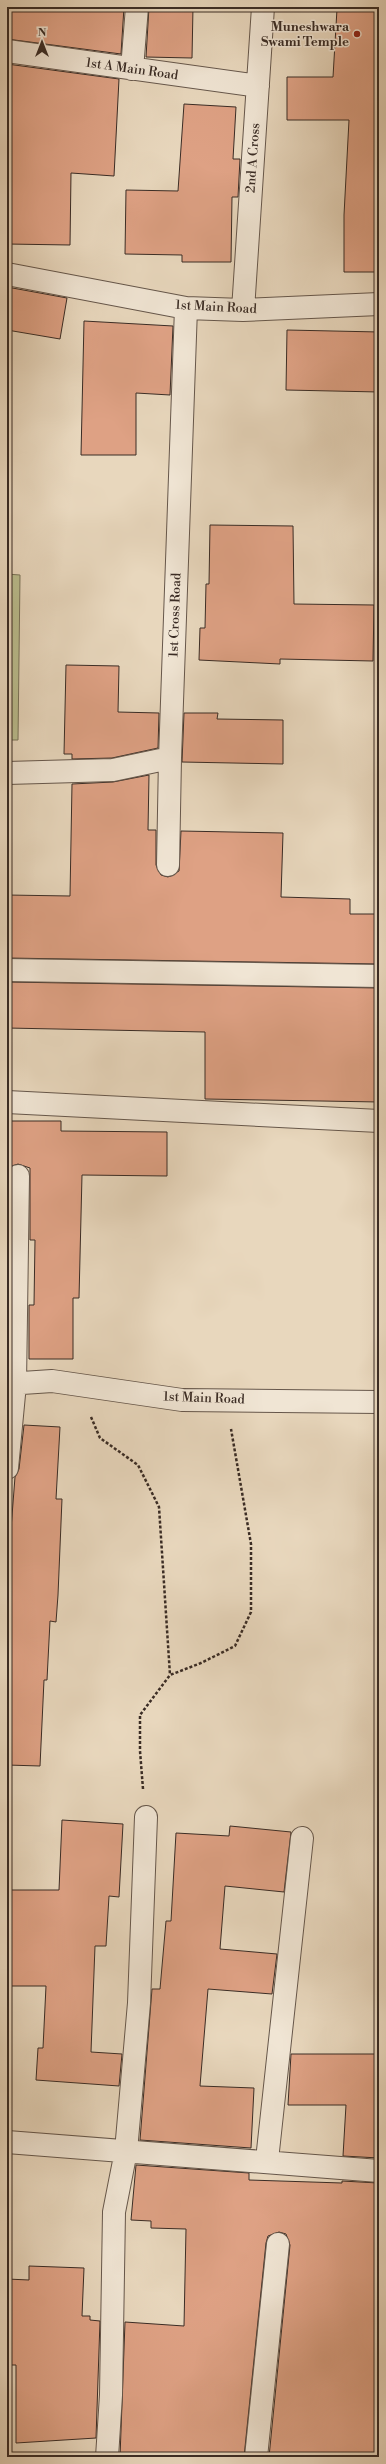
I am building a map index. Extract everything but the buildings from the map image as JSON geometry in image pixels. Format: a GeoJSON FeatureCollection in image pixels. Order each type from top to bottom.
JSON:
{"type":"FeatureCollection","features":[{"type":"Feature","properties":{"kind":"street"},"geometry":{"type":"LineString","coordinates":[[132,69],[137,7]]}},
{"type":"Feature","properties":{"kind":"street","name":"2nd A Cross"},"geometry":{"type":"LineString","coordinates":[[243,310],[263,7]]}},
{"type":"Feature","properties":{"kind":"street","name":"1st A Main Road"},"geometry":{"type":"LineString","coordinates":[[7,51],[258,86]]}},
{"type":"Feature","properties":{"kind":"street","name":"1st Main Road"},"geometry":{"type":"LineString","coordinates":[[7,274],[186,308],[243,310],[379,304]]}},
{"type":"Feature","properties":{"kind":"street","name":"1st Cross Road"},"geometry":{"type":"LineString","coordinates":[[168,865],[170,758],[186,308]]}},
{"type":"Feature","properties":{"kind":"street"},"geometry":{"type":"LineString","coordinates":[[7,773],[113,770],[170,758]]}},
{"type":"Feature","properties":{"kind":"street"},"geometry":{"type":"LineString","coordinates":[[7,970],[379,976]]}},
{"type":"Feature","properties":{"kind":"street"},"geometry":{"type":"LineString","coordinates":[[7,1102],[379,1121]]}},
{"type":"Feature","properties":{"kind":"street"},"geometry":{"type":"LineString","coordinates":[[7,1468],[18,1176]]}},
{"type":"Feature","properties":{"kind":"street","name":"1st Main Road"},"geometry":{"type":"LineString","coordinates":[[11,1384],[52,1382],[182,1400],[379,1402]]}},
{"type":"Feature","properties":{"kind":"street"},"geometry":{"type":"LineString","coordinates":[[107,2457],[111,2395],[114,2212],[126,2151],[139,2003],[146,1817]]}},
{"type":"Feature","properties":{"kind":"street"},"geometry":{"type":"LineString","coordinates":[[267,2160],[302,1838]]}},
{"type":"Feature","properties":{"kind":"street"},"geometry":{"type":"LineString","coordinates":[[7,2142],[267,2160],[379,2171]]}},
{"type":"Feature","properties":{"kind":"street"},"geometry":{"type":"LineString","coordinates":[[256,2457],[278,2244]]}},
{"type":"Feature","properties":{"kind":"path"},"geometry":{"type":"LineString","coordinates":[[78,1385],[100,1438],[138,1465],[159,1507],[170,1675]]}},
{"type":"Feature","properties":{"kind":"path"},"geometry":{"type":"LineString","coordinates":[[146,1817],[140,1751],[140,1715],[170,1675],[201,1663],[234,1646],[251,1612],[251,1544],[226,1400]]}},
{"type":"Feature","properties":{"kind":"green space"},"geometry":{"type":"Polygon","coordinates":[[[7,574],[20,575],[18,740],[7,740],[7,574]]]}},
{"type":"Feature","properties":{"kind":"place","name":"Muneshwara Swami Temple"},"geometry":{"type":"Point","coordinates":[357,34]}}]}
